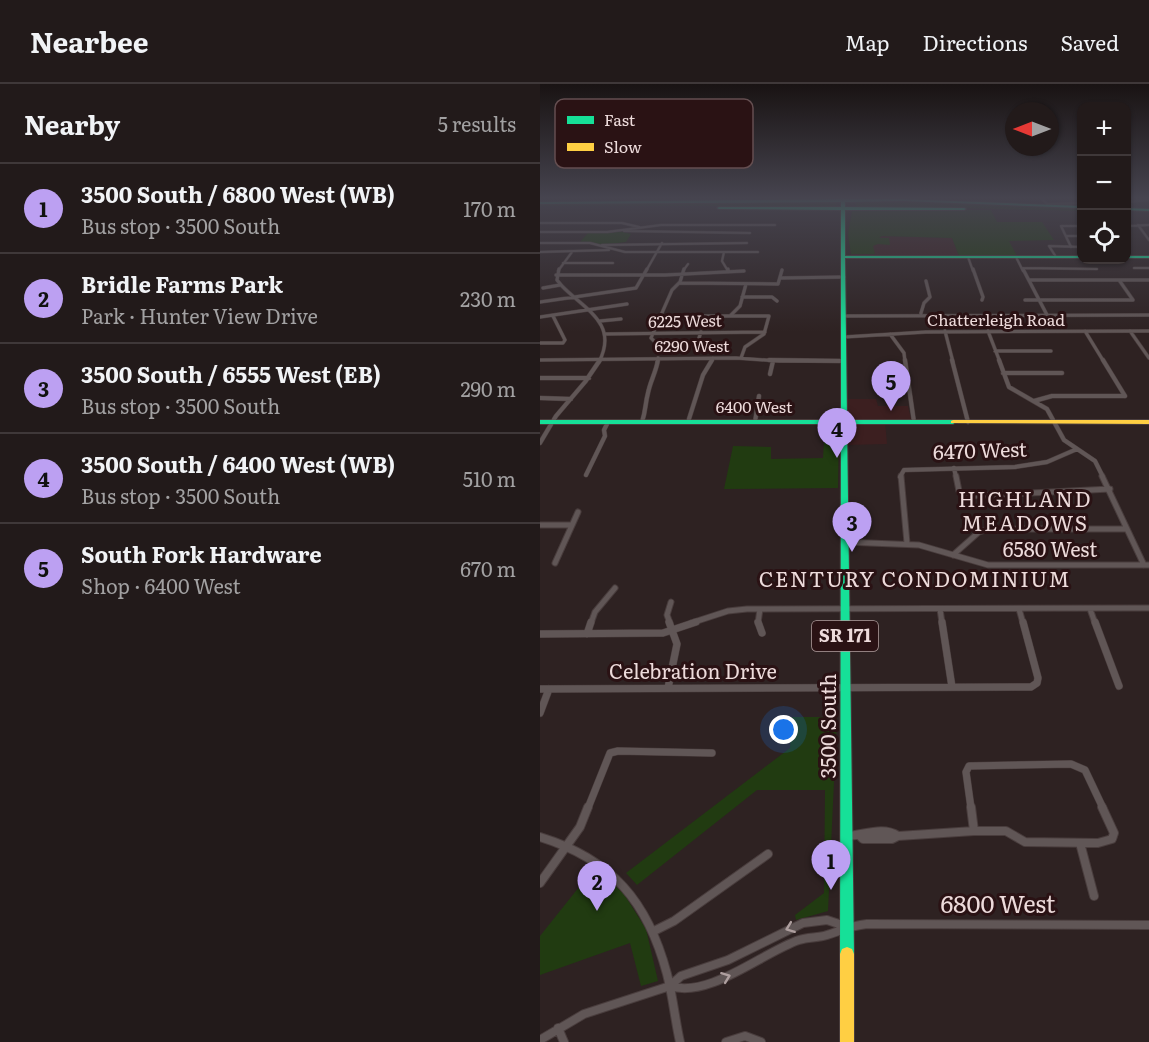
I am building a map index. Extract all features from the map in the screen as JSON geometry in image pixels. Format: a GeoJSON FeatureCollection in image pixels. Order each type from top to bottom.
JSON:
{"type":"FeatureCollection","features":[{"type":"Feature","properties":{"kind":"main road","name":"3500 South"},"geometry":{"type":"LineString","coordinates":[[844,243],[847,1042]]}},
{"type":"Feature","properties":{"kind":"main road"},"geometry":{"type":"LineString","coordinates":[[844,257],[1077,257]]}},
{"type":"Feature","properties":{"kind":"main road"},"geometry":{"type":"LineString","coordinates":[[1131,257],[1149,257]]}},
{"type":"Feature","properties":{"kind":"main road","name":"6400 West"},"geometry":{"type":"LineString","coordinates":[[540,422],[1149,422]]}},
{"type":"Feature","properties":{"kind":"street"},"geometry":{"type":"LineString","coordinates":[[540,243],[585,243],[610,250]]}},
{"type":"Feature","properties":{"kind":"street"},"geometry":{"type":"LineString","coordinates":[[600,246],[616,243],[747,243],[744,252]]}},
{"type":"Feature","properties":{"kind":"street"},"geometry":{"type":"LineString","coordinates":[[540,302],[574,298],[614,289],[636,288],[662,243]]}},
{"type":"Feature","properties":{"kind":"street"},"geometry":{"type":"LineString","coordinates":[[1069,243],[1071,247]]}},
{"type":"Feature","properties":{"kind":"street"},"geometry":{"type":"LineString","coordinates":[[1056,257],[1049,246],[1077,247]]}},
{"type":"Feature","properties":{"kind":"street"},"geometry":{"type":"LineString","coordinates":[[540,252],[610,250],[758,252]]}},
{"type":"Feature","properties":{"kind":"street"},"geometry":{"type":"LineString","coordinates":[[556,275],[572,252]]}},
{"type":"Feature","properties":{"kind":"street"},"geometry":{"type":"LineString","coordinates":[[724,252],[722,261],[728,268],[728,272]]}},
{"type":"Feature","properties":{"kind":"street"},"geometry":{"type":"LineString","coordinates":[[968,257],[982,300]]}},
{"type":"Feature","properties":{"kind":"street"},"geometry":{"type":"LineString","coordinates":[[1016,257],[1047,315]]}},
{"type":"Feature","properties":{"kind":"street"},"geometry":{"type":"LineString","coordinates":[[563,263],[613,263]]}},
{"type":"Feature","properties":{"kind":"street"},"geometry":{"type":"LineString","coordinates":[[654,341],[651,339],[653,333],[672,290],[679,283],[684,267],[688,264]]}},
{"type":"Feature","properties":{"kind":"street"},"geometry":{"type":"LineString","coordinates":[[1022,268],[1097,269]]}},
{"type":"Feature","properties":{"kind":"street"},"geometry":{"type":"LineString","coordinates":[[1134,268],[1148,269]]}},
{"type":"Feature","properties":{"kind":"street"},"geometry":{"type":"LineString","coordinates":[[679,283],[778,284],[782,270]]}},
{"type":"Feature","properties":{"kind":"street"},"geometry":{"type":"LineString","coordinates":[[556,275],[644,275],[744,271]]}},
{"type":"Feature","properties":{"kind":"street"},"geometry":{"type":"LineString","coordinates":[[819,272],[819,277]]}},
{"type":"Feature","properties":{"kind":"street"},"geometry":{"type":"LineString","coordinates":[[540,443],[552,422],[589,378],[604,347],[605,334],[600,321],[560,285],[556,275]]}},
{"type":"Feature","properties":{"kind":"street"},"geometry":{"type":"LineString","coordinates":[[594,279],[598,275]]}},
{"type":"Feature","properties":{"kind":"street"},"geometry":{"type":"LineString","coordinates":[[780,278],[844,277]]}},
{"type":"Feature","properties":{"kind":"street"},"geometry":{"type":"LineString","coordinates":[[1029,280],[1149,280]]}},
{"type":"Feature","properties":{"kind":"street"},"geometry":{"type":"LineString","coordinates":[[1075,280],[1079,286]]}},
{"type":"Feature","properties":{"kind":"street"},"geometry":{"type":"LineString","coordinates":[[1119,280],[1133,300]]}},
{"type":"Feature","properties":{"kind":"street"},"geometry":{"type":"LineString","coordinates":[[921,313],[924,310],[923,304],[930,297],[927,281]]}},
{"type":"Feature","properties":{"kind":"street"},"geometry":{"type":"LineString","coordinates":[[707,292],[711,284]]}},
{"type":"Feature","properties":{"kind":"street"},"geometry":{"type":"LineString","coordinates":[[729,316],[739,306],[746,284]]}},
{"type":"Feature","properties":{"kind":"street"},"geometry":{"type":"LineString","coordinates":[[543,288],[560,285]]}},
{"type":"Feature","properties":{"kind":"street"},"geometry":{"type":"LineString","coordinates":[[742,297],[772,297],[777,301]]}},
{"type":"Feature","properties":{"kind":"street"},"geometry":{"type":"LineString","coordinates":[[1025,300],[1133,300]]}},
{"type":"Feature","properties":{"kind":"street"},"geometry":{"type":"LineString","coordinates":[[540,317],[627,304]]}},
{"type":"Feature","properties":{"kind":"street"},"geometry":{"type":"LineString","coordinates":[[844,315],[908,316],[921,313],[934,315],[1149,315]]}},
{"type":"Feature","properties":{"kind":"street"},"geometry":{"type":"LineString","coordinates":[[540,344],[563,343],[565,340],[553,316]]}},
{"type":"Feature","properties":{"kind":"street"},"geometry":{"type":"LineString","coordinates":[[661,316],[769,316],[765,332],[745,347],[741,358]]}},
{"type":"Feature","properties":{"kind":"street"},"geometry":{"type":"LineString","coordinates":[[600,321],[621,319]]}},
{"type":"Feature","properties":{"kind":"street"},"geometry":{"type":"LineString","coordinates":[[945,331],[968,422]]}},
{"type":"Feature","properties":{"kind":"street","name":"Chatterleigh Road"},"geometry":{"type":"LineString","coordinates":[[844,337],[945,331],[1149,331]]}},
{"type":"Feature","properties":{"kind":"street"},"geometry":{"type":"LineString","coordinates":[[988,331],[1008,386],[1018,394],[1047,409],[1062,438],[1095,460],[1126,529],[1146,565]]}},
{"type":"Feature","properties":{"kind":"street"},"geometry":{"type":"LineString","coordinates":[[1034,401],[1052,396],[1125,396],[1085,331]]}},
{"type":"Feature","properties":{"kind":"street"},"geometry":{"type":"LineString","coordinates":[[1130,331],[1149,357]]}},
{"type":"Feature","properties":{"kind":"street"},"geometry":{"type":"LineString","coordinates":[[698,341],[701,332]]}},
{"type":"Feature","properties":{"kind":"street","name":"6225 West"},"geometry":{"type":"LineString","coordinates":[[605,334],[765,332]]}},
{"type":"Feature","properties":{"kind":"street"},"geometry":{"type":"LineString","coordinates":[[890,334],[904,353],[914,422]]}},
{"type":"Feature","properties":{"kind":"street"},"geometry":{"type":"LineString","coordinates":[[1142,348],[1149,348]]}},
{"type":"Feature","properties":{"kind":"street"},"geometry":{"type":"LineString","coordinates":[[995,351],[1052,351]]}},
{"type":"Feature","properties":{"kind":"street"},"geometry":{"type":"LineString","coordinates":[[642,422],[648,406],[648,392],[655,376],[658,358]]}},
{"type":"Feature","properties":{"kind":"street"},"geometry":{"type":"LineString","coordinates":[[688,422],[703,375],[713,358]]}},
{"type":"Feature","properties":{"kind":"street","name":"6290 West"},"geometry":{"type":"LineString","coordinates":[[540,360],[741,358],[773,361],[844,361]]}},
{"type":"Feature","properties":{"kind":"street"},"geometry":{"type":"LineString","coordinates":[[770,374],[773,361]]}},
{"type":"Feature","properties":{"kind":"street"},"geometry":{"type":"LineString","coordinates":[[1003,373],[1062,373]]}},
{"type":"Feature","properties":{"kind":"street"},"geometry":{"type":"LineString","coordinates":[[540,378],[589,378]]}},
{"type":"Feature","properties":{"kind":"street"},"geometry":{"type":"LineString","coordinates":[[1011,397],[1018,394]]}},
{"type":"Feature","properties":{"kind":"street"},"geometry":{"type":"LineString","coordinates":[[755,422],[759,396]]}},
{"type":"Feature","properties":{"kind":"street"},"geometry":{"type":"LineString","coordinates":[[540,398],[571,399]]}},
{"type":"Feature","properties":{"kind":"street"},"geometry":{"type":"LineString","coordinates":[[586,475],[608,422]]}},
{"type":"Feature","properties":{"kind":"street","name":"6470 West"},"geometry":{"type":"LineString","coordinates":[[907,543],[900,477],[903,471],[912,468],[1025,465],[1058,458],[1077,448]]}},
{"type":"Feature","properties":{"kind":"street"},"geometry":{"type":"LineString","coordinates":[[954,468],[958,489],[967,495],[996,497],[1070,490],[1110,489]]}},
{"type":"Feature","properties":{"kind":"street"},"geometry":{"type":"LineString","coordinates":[[555,563],[578,512]]}},
{"type":"Feature","properties":{"kind":"street"},"geometry":{"type":"LineString","coordinates":[[540,525],[572,525]]}},
{"type":"Feature","properties":{"kind":"street"},"geometry":{"type":"LineString","coordinates":[[953,555],[979,532],[988,529],[1126,529]]}},
{"type":"Feature","properties":{"kind":"street","name":"6580 West"},"geometry":{"type":"LineString","coordinates":[[845,543],[907,543],[935,548],[968,561],[992,566],[1146,565]]}},
{"type":"Feature","properties":{"kind":"street"},"geometry":{"type":"LineString","coordinates":[[587,634],[595,612],[615,588]]}},
{"type":"Feature","properties":{"kind":"street"},"geometry":{"type":"LineString","coordinates":[[668,688],[677,648],[667,615],[671,602]]}},
{"type":"Feature","properties":{"kind":"street"},"geometry":{"type":"LineString","coordinates":[[540,634],[673,631],[728,611],[760,609],[1149,608]]}},
{"type":"Feature","properties":{"kind":"street"},"geometry":{"type":"LineString","coordinates":[[760,609],[758,623],[762,633]]}},
{"type":"Feature","properties":{"kind":"street"},"geometry":{"type":"LineString","coordinates":[[940,609],[952,687]]}},
{"type":"Feature","properties":{"kind":"street","name":"Celebration Drive"},"geometry":{"type":"LineString","coordinates":[[540,689],[1027,687],[1035,685],[1038,678],[1019,609]]}},
{"type":"Feature","properties":{"kind":"street"},"geometry":{"type":"LineString","coordinates":[[1090,609],[1119,686]]}},
{"type":"Feature","properties":{"kind":"street"},"geometry":{"type":"LineString","coordinates":[[540,712],[549,689]]}},
{"type":"Feature","properties":{"kind":"street"},"geometry":{"type":"LineString","coordinates":[[540,883],[583,821],[610,753],[618,751],[692,751],[712,753]]}},
{"type":"Feature","properties":{"kind":"street"},"geometry":{"type":"LineString","coordinates":[[846,836],[859,835],[863,839],[892,839],[898,836],[1006,831],[1025,842],[1098,843],[1112,839],[1114,833],[1084,770],[1080,766],[1071,764],[969,766],[966,772],[974,831]]}},
{"type":"Feature","properties":{"kind":"street"},"geometry":{"type":"LineString","coordinates":[[540,837],[567,845],[601,864],[624,884],[640,907],[654,932],[670,986],[680,1042]]}},
{"type":"Feature","properties":{"kind":"street"},"geometry":{"type":"LineString","coordinates":[[1080,843],[1094,897]]}},
{"type":"Feature","properties":{"kind":"street"},"geometry":{"type":"LineString","coordinates":[[654,932],[674,921],[768,854]]}},
{"type":"Feature","properties":{"kind":"street"},"geometry":{"type":"LineString","coordinates":[[540,1040],[597,1008],[670,986],[681,976],[728,960],[796,926],[827,920],[847,926]]}},
{"type":"Feature","properties":{"kind":"street","name":"6800 West"},"geometry":{"type":"LineString","coordinates":[[847,926],[867,924],[1149,925]]}},
{"type":"Feature","properties":{"kind":"street"},"geometry":{"type":"LineString","coordinates":[[670,986],[682,990],[714,981],[740,971],[799,940],[827,935],[847,926]]}},
{"type":"Feature","properties":{"kind":"street"},"geometry":{"type":"LineString","coordinates":[[558,1028],[564,1042]]}},
{"type":"Feature","properties":{"kind":"street"},"geometry":{"type":"LineString","coordinates":[[726,1042],[745,1036],[761,1042]]}},
{"type":"Feature","properties":{"kind":"shaded area"},"geometry":{"type":"Polygon","coordinates":[[[850,243],[954,243],[959,256],[851,256],[850,243]]]}},
{"type":"Feature","properties":{"kind":"shaded area"},"geometry":{"type":"Polygon","coordinates":[[[847,399],[876,399],[878,406],[908,406],[911,419],[885,420],[887,444],[847,445],[847,399]]]}},
{"type":"Feature","properties":{"kind":"green space"},"geometry":{"type":"Polygon","coordinates":[[[585,243],[620,243],[601,245],[585,243]]]}},
{"type":"Feature","properties":{"kind":"green space"},"geometry":{"type":"Polygon","coordinates":[[[849,243],[890,243],[890,245],[873,246],[875,254],[851,254],[849,243]]]}},
{"type":"Feature","properties":{"kind":"green space"},"geometry":{"type":"Polygon","coordinates":[[[954,243],[1010,243],[1017,256],[959,256],[954,243]]]}},
{"type":"Feature","properties":{"kind":"green space"},"geometry":{"type":"Polygon","coordinates":[[[825,425],[839,425],[838,488],[724,489],[733,446],[771,447],[771,459],[823,458],[825,425]]]}},
{"type":"Feature","properties":{"kind":"green space"},"geometry":{"type":"Polygon","coordinates":[[[792,717],[837,717],[828,911],[796,920],[795,915],[824,893],[825,790],[757,790],[637,885],[626,873],[790,748],[792,717]]]}},
{"type":"Feature","properties":{"kind":"green space"},"geometry":{"type":"Polygon","coordinates":[[[595,867],[624,894],[646,929],[658,981],[641,986],[630,943],[540,975],[540,936],[595,867]]]}},
{"type":"Feature","properties":{"kind":"traffic: fast"},"geometry":{"type":"LineString","coordinates":[[843,243],[847,954]]}},
{"type":"Feature","properties":{"kind":"traffic: fast"},"geometry":{"type":"LineString","coordinates":[[844,257],[1077,257]]}},
{"type":"Feature","properties":{"kind":"traffic: fast"},"geometry":{"type":"LineString","coordinates":[[1131,257],[1149,257]]}},
{"type":"Feature","properties":{"kind":"traffic: fast"},"geometry":{"type":"LineString","coordinates":[[540,422],[953,422]]}},
{"type":"Feature","properties":{"kind":"traffic: slow"},"geometry":{"type":"LineString","coordinates":[[953,422],[1149,422]]}},
{"type":"Feature","properties":{"kind":"traffic: slow"},"geometry":{"type":"LineString","coordinates":[[847,954],[847,1042]]}},
{"type":"Feature","properties":{"kind":"place","name":"South Fork Hardware"},"geometry":{"type":"Point","coordinates":[891,411]}},
{"type":"Feature","properties":{"kind":"place","name":"3500 South / 6400 West (WB)"},"geometry":{"type":"Point","coordinates":[837,458]}},
{"type":"Feature","properties":{"kind":"place","name":"3500 South / 6555 West (EB)"},"geometry":{"type":"Point","coordinates":[852,552]}},
{"type":"Feature","properties":{"kind":"place","name":"3500 South / 6800 West (WB)"},"geometry":{"type":"Point","coordinates":[831,890]}},
{"type":"Feature","properties":{"kind":"place","name":"Bridle Farms Park"},"geometry":{"type":"Point","coordinates":[597,911]}},
{"type":"Feature","properties":{"kind":"district","name":"HIGHLAND MEADOWS"},"geometry":{"type":"Point","coordinates":[1025,512]}},
{"type":"Feature","properties":{"kind":"district","name":"CENTURY CONDOMINIUM"},"geometry":{"type":"Point","coordinates":[915,580]}}]}
